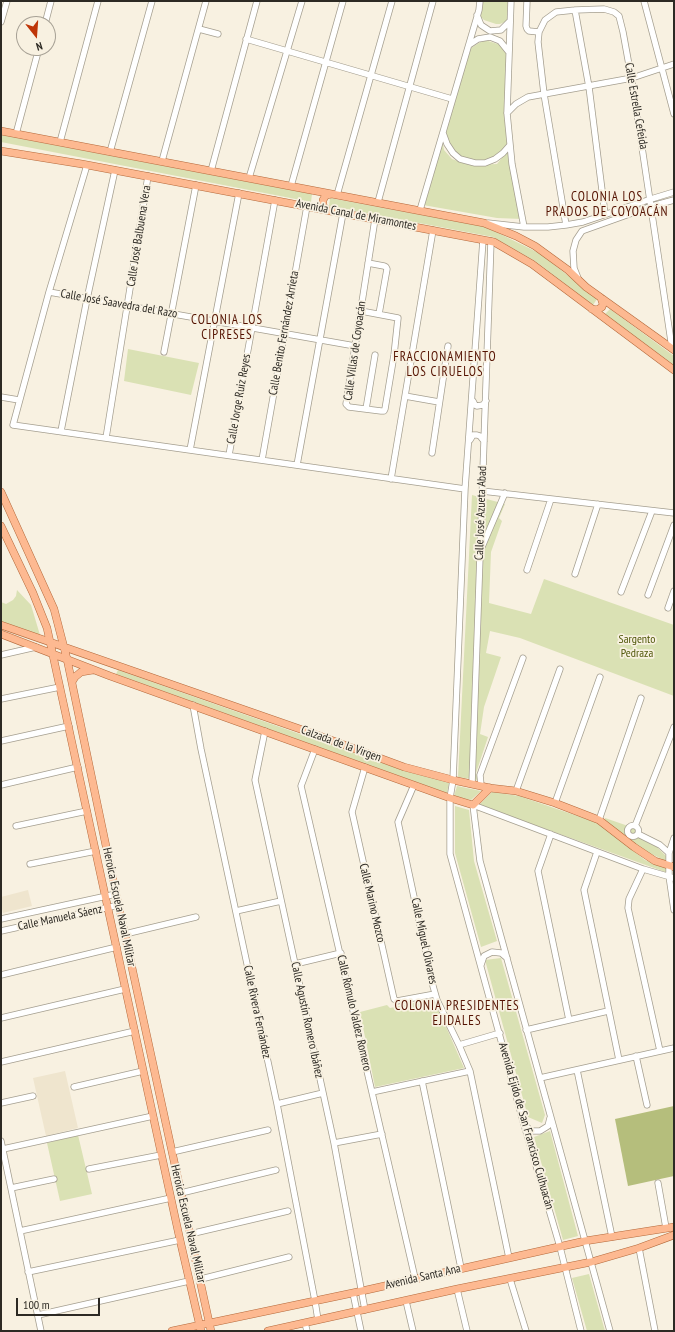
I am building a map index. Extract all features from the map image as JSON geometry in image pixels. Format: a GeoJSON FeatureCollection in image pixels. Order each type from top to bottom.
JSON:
{"type":"FeatureCollection","features":[{"type":"Feature","properties":{"kind":"main road","name":"Avenida Canal de Miramontes"},"geometry":{"type":"LineString","coordinates":[[1,131],[484,222],[535,246],[568,270],[586,287],[673,349]]}},
{"type":"Feature","properties":{"kind":"main road","name":"Avenida Canal de Miramontes"},"geometry":{"type":"LineString","coordinates":[[1,151],[148,176],[491,242],[532,264],[674,370]]}},
{"type":"Feature","properties":{"kind":"main road"},"geometry":{"type":"LineString","coordinates":[[309,207],[317,205],[319,200],[318,194],[314,190]]}},
{"type":"Feature","properties":{"kind":"main road"},"geometry":{"type":"LineString","coordinates":[[327,210],[323,206],[323,200],[326,195],[335,194]]}},
{"type":"Feature","properties":{"kind":"main road"},"geometry":{"type":"LineString","coordinates":[[592,309],[597,310],[602,307],[603,304],[601,298]]}},
{"type":"Feature","properties":{"kind":"main road"},"geometry":{"type":"LineString","coordinates":[[603,318],[603,309],[606,306],[612,306]]}},
{"type":"Feature","properties":{"kind":"main road","name":"Heroica Escuela Naval Militar"},"geometry":{"type":"LineString","coordinates":[[1,492],[54,609],[67,659],[116,894],[201,1279],[211,1331]]}},
{"type":"Feature","properties":{"kind":"main road","name":"Heroica Escuela Naval Militar"},"geometry":{"type":"LineString","coordinates":[[1,526],[39,606],[47,628],[200,1328]]}},
{"type":"Feature","properties":{"kind":"main road","name":"Calzada de la Virgen"},"geometry":{"type":"LineString","coordinates":[[1,625],[404,766],[453,780],[490,788],[516,791],[555,803],[599,820],[655,861],[672,866]]}},
{"type":"Feature","properties":{"kind":"main road","name":"Calzada de la Virgen"},"geometry":{"type":"LineString","coordinates":[[1,634],[96,670],[473,805]]}},
{"type":"Feature","properties":{"kind":"main road"},"geometry":{"type":"LineString","coordinates":[[72,682],[81,672],[96,670]]}},
{"type":"Feature","properties":{"kind":"main road"},"geometry":{"type":"LineString","coordinates":[[473,805],[490,788]]}},
{"type":"Feature","properties":{"kind":"main road","name":"Avenida Santa Ana"},"geometry":{"type":"LineString","coordinates":[[172,1331],[200,1328],[210,1322],[353,1293],[585,1241],[674,1227]]}},
{"type":"Feature","properties":{"kind":"main road","name":"Avenida Santa Ana"},"geometry":{"type":"LineString","coordinates":[[268,1331],[510,1278],[591,1262],[639,1248],[674,1235]]}},
{"type":"Feature","properties":{"kind":"street"},"geometry":{"type":"LineString","coordinates":[[1,22],[7,1]]}},
{"type":"Feature","properties":{"kind":"street"},"geometry":{"type":"LineString","coordinates":[[47,16],[51,1]]}},
{"type":"Feature","properties":{"kind":"street"},"geometry":{"type":"LineString","coordinates":[[60,142],[97,1]]}},
{"type":"Feature","properties":{"kind":"street"},"geometry":{"type":"LineString","coordinates":[[110,152],[152,1]]}},
{"type":"Feature","properties":{"kind":"street"},"geometry":{"type":"LineString","coordinates":[[162,161],[206,1]]}},
{"type":"Feature","properties":{"kind":"street"},"geometry":{"type":"LineString","coordinates":[[211,171],[257,1]]}},
{"type":"Feature","properties":{"kind":"street"},"geometry":{"type":"LineString","coordinates":[[249,178],[302,1]]}},
{"type":"Feature","properties":{"kind":"street"},"geometry":{"type":"LineString","coordinates":[[291,186],[343,1]]}},
{"type":"Feature","properties":{"kind":"street"},"geometry":{"type":"LineString","coordinates":[[335,194],[392,1]]}},
{"type":"Feature","properties":{"kind":"street"},"geometry":{"type":"LineString","coordinates":[[378,202],[433,1]]}},
{"type":"Feature","properties":{"kind":"street"},"geometry":{"type":"LineString","coordinates":[[420,210],[477,16],[480,1]]}},
{"type":"Feature","properties":{"kind":"street"},"geometry":{"type":"LineString","coordinates":[[511,1],[509,22],[507,113],[512,164],[524,227]]}},
{"type":"Feature","properties":{"kind":"street"},"geometry":{"type":"LineString","coordinates":[[527,1],[527,29],[529,31],[539,32],[538,42],[544,94],[566,225]]}},
{"type":"Feature","properties":{"kind":"street"},"geometry":{"type":"LineString","coordinates":[[644,1],[674,114]]}},
{"type":"Feature","properties":{"kind":"street","name":"Calle Estrella Cefeida"},"geometry":{"type":"LineString","coordinates":[[539,32],[545,20],[556,12],[604,9],[614,12],[619,16],[632,78],[673,349]]}},
{"type":"Feature","properties":{"kind":"street"},"geometry":{"type":"LineString","coordinates":[[576,10],[589,87],[605,214]]}},
{"type":"Feature","properties":{"kind":"street"},"geometry":{"type":"LineString","coordinates":[[477,16],[481,25],[490,31],[501,30],[509,22]]}},
{"type":"Feature","properties":{"kind":"street"},"geometry":{"type":"LineString","coordinates":[[198,29],[218,34]]}},
{"type":"Feature","properties":{"kind":"street"},"geometry":{"type":"LineString","coordinates":[[467,49],[478,38],[490,37],[497,39],[503,44],[508,53]]}},
{"type":"Feature","properties":{"kind":"street"},"geometry":{"type":"LineString","coordinates":[[246,39],[452,99]]}},
{"type":"Feature","properties":{"kind":"street"},"geometry":{"type":"LineString","coordinates":[[16,134],[37,56]]}},
{"type":"Feature","properties":{"kind":"street"},"geometry":{"type":"LineString","coordinates":[[507,113],[516,104],[528,97],[632,78],[674,64]]}},
{"type":"Feature","properties":{"kind":"street"},"geometry":{"type":"LineString","coordinates":[[443,130],[445,140],[452,153],[460,159],[470,162],[490,162],[499,157],[510,145]]}},
{"type":"Feature","properties":{"kind":"street"},"geometry":{"type":"LineString","coordinates":[[87,165],[49,292],[13,425],[465,489]]}},
{"type":"Feature","properties":{"kind":"street"},"geometry":{"type":"LineString","coordinates":[[61,431],[86,299],[115,170]]}},
{"type":"Feature","properties":{"kind":"street","name":"Calle José Balbuena Vera"},"geometry":{"type":"LineString","coordinates":[[106,438],[148,176]]}},
{"type":"Feature","properties":{"kind":"street"},"geometry":{"type":"LineString","coordinates":[[164,352],[196,185]]}},
{"type":"Feature","properties":{"kind":"street"},"geometry":{"type":"LineString","coordinates":[[484,222],[524,227],[548,227],[579,223],[651,198],[674,192]]}},
{"type":"Feature","properties":{"kind":"street"},"geometry":{"type":"LineString","coordinates":[[190,450],[239,193]]}},
{"type":"Feature","properties":{"kind":"street","name":"Calle Jorge Ruiz Reyes"},"geometry":{"type":"LineString","coordinates":[[229,456],[275,200]]}},
{"type":"Feature","properties":{"kind":"street"},"geometry":{"type":"LineString","coordinates":[[586,287],[576,273],[573,262],[574,245],[582,231],[652,206],[674,200]]}},
{"type":"Feature","properties":{"kind":"street","name":"Calle Benito Fernández Arrieta"},"geometry":{"type":"LineString","coordinates":[[262,460],[284,334],[309,207]]}},
{"type":"Feature","properties":{"kind":"street"},"geometry":{"type":"LineString","coordinates":[[297,465],[343,213]]}},
{"type":"Feature","properties":{"kind":"street","name":"Calle Villas de Coyoacán"},"geometry":{"type":"LineString","coordinates":[[368,263],[386,267],[387,269],[379,314],[398,318],[398,328],[384,411],[349,407],[346,404],[360,311],[375,219]]}},
{"type":"Feature","properties":{"kind":"street"},"geometry":{"type":"LineString","coordinates":[[579,223],[578,228],[582,231]]}},
{"type":"Feature","properties":{"kind":"street"},"geometry":{"type":"LineString","coordinates":[[391,479],[433,230]]}},
{"type":"Feature","properties":{"kind":"street","name":"Calle José Azueta Abad"},"geometry":{"type":"LineString","coordinates":[[453,780],[465,489],[483,240]]}},
{"type":"Feature","properties":{"kind":"street","name":"Calle José Azueta Abad"},"geometry":{"type":"LineString","coordinates":[[472,784],[491,242]]}},
{"type":"Feature","properties":{"kind":"street","name":"Calle José Saavedra del Razo"},"geometry":{"type":"LineString","coordinates":[[49,292],[355,346]]}},
{"type":"Feature","properties":{"kind":"street"},"geometry":{"type":"LineString","coordinates":[[360,311],[379,314]]}},
{"type":"Feature","properties":{"kind":"street"},"geometry":{"type":"LineString","coordinates":[[432,453],[448,346]]}},
{"type":"Feature","properties":{"kind":"street"},"geometry":{"type":"LineString","coordinates":[[366,409],[375,355]]}},
{"type":"Feature","properties":{"kind":"street"},"geometry":{"type":"LineString","coordinates":[[405,396],[439,402]]}},
{"type":"Feature","properties":{"kind":"street"},"geometry":{"type":"LineString","coordinates":[[1,398],[19,400]]}},
{"type":"Feature","properties":{"kind":"street"},"geometry":{"type":"LineString","coordinates":[[472,400],[473,403],[478,406],[483,406],[486,401]]}},
{"type":"Feature","properties":{"kind":"street"},"geometry":{"type":"LineString","coordinates":[[469,441],[473,435],[477,435],[483,438],[484,441]]}},
{"type":"Feature","properties":{"kind":"street"},"geometry":{"type":"LineString","coordinates":[[482,491],[674,513]]}},
{"type":"Feature","properties":{"kind":"street"},"geometry":{"type":"LineString","coordinates":[[480,551],[505,494]]}},
{"type":"Feature","properties":{"kind":"street"},"geometry":{"type":"LineString","coordinates":[[528,570],[552,499]]}},
{"type":"Feature","properties":{"kind":"street"},"geometry":{"type":"LineString","coordinates":[[576,574],[598,504]]}},
{"type":"Feature","properties":{"kind":"street"},"geometry":{"type":"LineString","coordinates":[[621,592],[652,511]]}},
{"type":"Feature","properties":{"kind":"street"},"geometry":{"type":"LineString","coordinates":[[648,595],[674,526]]}},
{"type":"Feature","properties":{"kind":"street"},"geometry":{"type":"LineString","coordinates":[[668,608],[674,591]]}},
{"type":"Feature","properties":{"kind":"street"},"geometry":{"type":"LineString","coordinates":[[1,655],[36,647]]}},
{"type":"Feature","properties":{"kind":"street"},"geometry":{"type":"LineString","coordinates":[[481,785],[480,775],[523,658]]}},
{"type":"Feature","properties":{"kind":"street"},"geometry":{"type":"LineString","coordinates":[[516,791],[560,669]]}},
{"type":"Feature","properties":{"kind":"street"},"geometry":{"type":"LineString","coordinates":[[555,803],[600,677]]}},
{"type":"Feature","properties":{"kind":"street"},"geometry":{"type":"LineString","coordinates":[[1,699],[60,687]]}},
{"type":"Feature","properties":{"kind":"street"},"geometry":{"type":"LineString","coordinates":[[599,820],[641,698]]}},
{"type":"Feature","properties":{"kind":"street","name":"Calle Rivera Fernández"},"geometry":{"type":"LineString","coordinates":[[193,705],[201,749],[277,1104],[318,1320]]}},
{"type":"Feature","properties":{"kind":"street"},"geometry":{"type":"LineString","coordinates":[[1,741],[69,726]]}},
{"type":"Feature","properties":{"kind":"street"},"geometry":{"type":"LineString","coordinates":[[635,826],[674,727]]}},
{"type":"Feature","properties":{"kind":"street","name":"Calle Agustín Romero Ibáñez"},"geometry":{"type":"LineString","coordinates":[[265,731],[255,780],[334,1143],[365,1310]]}},
{"type":"Feature","properties":{"kind":"street","name":"Calle Rómulo Valdez Romero"},"geometry":{"type":"LineString","coordinates":[[315,749],[301,786],[415,1278]]}},
{"type":"Feature","properties":{"kind":"street"},"geometry":{"type":"LineString","coordinates":[[1,785],[78,767]]}},
{"type":"Feature","properties":{"kind":"street","name":"Calle Marino Mozco"},"geometry":{"type":"LineString","coordinates":[[365,767],[352,812],[394,999],[397,1001],[435,994]]}},
{"type":"Feature","properties":{"kind":"street","name":"Avenida Ejido de San Francisco Culhuacán"},"geometry":{"type":"LineString","coordinates":[[453,780],[450,798],[450,854],[523,1121],[560,1247],[581,1331]]}},
{"type":"Feature","properties":{"kind":"street","name":"Calle Miguel Olivares"},"geometry":{"type":"LineString","coordinates":[[414,785],[398,822],[435,994],[470,1071],[509,1258]]}},
{"type":"Feature","properties":{"kind":"street"},"geometry":{"type":"LineString","coordinates":[[473,805],[480,861],[610,1331]]}},
{"type":"Feature","properties":{"kind":"street","name":"Calzada de la Virgen"},"geometry":{"type":"LineString","coordinates":[[473,805],[643,869],[671,877]]}},
{"type":"Feature","properties":{"kind":"street"},"geometry":{"type":"LineString","coordinates":[[16,826],[87,811]]}},
{"type":"Feature","properties":{"kind":"street"},"geometry":{"type":"LineString","coordinates":[[635,826],[630,826],[628,833],[632,836],[638,834],[660,845],[669,853]]}},
{"type":"Feature","properties":{"kind":"street"},"geometry":{"type":"LineString","coordinates":[[635,826],[638,829],[638,834]]}},
{"type":"Feature","properties":{"kind":"street"},"geometry":{"type":"LineString","coordinates":[[550,834],[538,871],[569,1020]]}},
{"type":"Feature","properties":{"kind":"street"},"geometry":{"type":"LineString","coordinates":[[674,838],[669,853],[672,866],[671,877],[674,910]]}},
{"type":"Feature","properties":{"kind":"street"},"geometry":{"type":"LineString","coordinates":[[30,864],[96,851]]}},
{"type":"Feature","properties":{"kind":"street"},"geometry":{"type":"LineString","coordinates":[[597,852],[584,890],[619,1060]]}},
{"type":"Feature","properties":{"kind":"street"},"geometry":{"type":"LineString","coordinates":[[643,869],[629,899],[628,908],[660,1051]]}},
{"type":"Feature","properties":{"kind":"street","name":"Calle Manuela Sáenz"},"geometry":{"type":"LineString","coordinates":[[1,919],[116,894]]}},
{"type":"Feature","properties":{"kind":"street"},"geometry":{"type":"LineString","coordinates":[[236,911],[281,901]]}},
{"type":"Feature","properties":{"kind":"street","name":"Calle Manuela Sáenz"},"geometry":{"type":"LineString","coordinates":[[1,931],[119,905]]}},
{"type":"Feature","properties":{"kind":"street"},"geometry":{"type":"LineString","coordinates":[[125,934],[196,917]]}},
{"type":"Feature","properties":{"kind":"street"},"geometry":{"type":"LineString","coordinates":[[1,975],[116,947]]}},
{"type":"Feature","properties":{"kind":"street"},"geometry":{"type":"LineString","coordinates":[[482,970],[481,964],[483,958],[492,952],[501,953],[506,957],[508,962]]}},
{"type":"Feature","properties":{"kind":"street"},"geometry":{"type":"LineString","coordinates":[[295,964],[340,953]]}},
{"type":"Feature","properties":{"kind":"street"},"geometry":{"type":"LineString","coordinates":[[1,1018],[125,989]]}},
{"type":"Feature","properties":{"kind":"street"},"geometry":{"type":"LineString","coordinates":[[526,1030],[608,1011]]}},
{"type":"Feature","properties":{"kind":"street"},"geometry":{"type":"LineString","coordinates":[[1,1062],[135,1031]]}},
{"type":"Feature","properties":{"kind":"street"},"geometry":{"type":"LineString","coordinates":[[459,1045],[500,1033]]}},
{"type":"Feature","properties":{"kind":"street"},"geometry":{"type":"LineString","coordinates":[[540,1078],[674,1048]]}},
{"type":"Feature","properties":{"kind":"street"},"geometry":{"type":"LineString","coordinates":[[636,1056],[647,1105]]}},
{"type":"Feature","properties":{"kind":"street"},"geometry":{"type":"LineString","coordinates":[[577,1070],[612,1237]]}},
{"type":"Feature","properties":{"kind":"street"},"geometry":{"type":"LineString","coordinates":[[74,1087],[143,1071]]}},
{"type":"Feature","properties":{"kind":"street"},"geometry":{"type":"LineString","coordinates":[[372,1092],[470,1071]]}},
{"type":"Feature","properties":{"kind":"street"},"geometry":{"type":"LineString","coordinates":[[422,1081],[461,1268]]}},
{"type":"Feature","properties":{"kind":"street"},"geometry":{"type":"LineString","coordinates":[[277,1104],[323,1093]]}},
{"type":"Feature","properties":{"kind":"street"},"geometry":{"type":"LineString","coordinates":[[1,1103],[34,1096]]}},
{"type":"Feature","properties":{"kind":"street"},"geometry":{"type":"LineString","coordinates":[[523,1121],[526,1127],[531,1130],[540,1131],[548,1126],[550,1114]]}},
{"type":"Feature","properties":{"kind":"street"},"geometry":{"type":"LineString","coordinates":[[3,1149],[153,1116]]}},
{"type":"Feature","properties":{"kind":"street"},"geometry":{"type":"LineString","coordinates":[[172,1152],[268,1130]]}},
{"type":"Feature","properties":{"kind":"street"},"geometry":{"type":"LineString","coordinates":[[334,1143],[382,1134]]}},
{"type":"Feature","properties":{"kind":"street"},"geometry":{"type":"LineString","coordinates":[[1,1141],[41,1331]]}},
{"type":"Feature","properties":{"kind":"street"},"geometry":{"type":"LineString","coordinates":[[89,1169],[161,1155]]}},
{"type":"Feature","properties":{"kind":"street"},"geometry":{"type":"LineString","coordinates":[[181,1193],[276,1170]]}},
{"type":"Feature","properties":{"kind":"street"},"geometry":{"type":"LineString","coordinates":[[11,1188],[54,1179]]}},
{"type":"Feature","properties":{"kind":"street"},"geometry":{"type":"LineString","coordinates":[[658,1183],[666,1228]]}},
{"type":"Feature","properties":{"kind":"street"},"geometry":{"type":"LineString","coordinates":[[20,1231],[171,1198]]}},
{"type":"Feature","properties":{"kind":"street"},"geometry":{"type":"LineString","coordinates":[[190,1234],[288,1211]]}},
{"type":"Feature","properties":{"kind":"street"},"geometry":{"type":"LineString","coordinates":[[28,1272],[180,1240]]}},
{"type":"Feature","properties":{"kind":"street"},"geometry":{"type":"LineString","coordinates":[[639,1248],[655,1331]]}},
{"type":"Feature","properties":{"kind":"street"},"geometry":{"type":"LineString","coordinates":[[201,1279],[289,1257]]}},
{"type":"Feature","properties":{"kind":"street"},"geometry":{"type":"LineString","coordinates":[[510,1278],[526,1331]]}},
{"type":"Feature","properties":{"kind":"street"},"geometry":{"type":"LineString","coordinates":[[38,1315],[189,1281]]}},
{"type":"Feature","properties":{"kind":"street"},"geometry":{"type":"LineString","coordinates":[[457,1290],[467,1331]]}},
{"type":"Feature","properties":{"kind":"street"},"geometry":{"type":"LineString","coordinates":[[353,1293],[361,1331]]}},
{"type":"Feature","properties":{"kind":"street"},"geometry":{"type":"LineString","coordinates":[[406,1301],[413,1331]]}},
{"type":"Feature","properties":{"kind":"street"},"geometry":{"type":"LineString","coordinates":[[306,1323],[307,1331]]}},
{"type":"Feature","properties":{"kind":"shaded area"},"geometry":{"type":"Polygon","coordinates":[[[28,890],[32,906],[3,913],[1,897],[28,890]]]}},
{"type":"Feature","properties":{"kind":"shaded area"},"geometry":{"type":"Polygon","coordinates":[[[65,1071],[78,1128],[46,1136],[33,1078],[65,1071]]]}},
{"type":"Feature","properties":{"kind":"green space"},"geometry":{"type":"Polygon","coordinates":[[[481,1],[508,1],[507,21],[496,24],[484,20],[479,15],[481,1]]]}},
{"type":"Feature","properties":{"kind":"green space"},"geometry":{"type":"Polygon","coordinates":[[[482,41],[488,41],[501,45],[506,53],[508,142],[507,146],[494,159],[475,161],[452,155],[444,130],[468,50],[482,41]]]}},
{"type":"Feature","properties":{"kind":"green space"},"geometry":{"type":"Polygon","coordinates":[[[1,135],[312,194],[311,202],[1,142],[1,135]]]}},
{"type":"Feature","properties":{"kind":"green space"},"geometry":{"type":"Polygon","coordinates":[[[442,138],[444,150],[452,159],[463,163],[477,165],[497,164],[508,150],[522,219],[497,218],[423,205],[442,138]]]}},
{"type":"Feature","properties":{"kind":"green space"},"geometry":{"type":"Polygon","coordinates":[[[330,198],[486,227],[541,254],[597,299],[593,305],[535,261],[493,237],[329,206],[330,198]]]}},
{"type":"Feature","properties":{"kind":"green space"},"geometry":{"type":"Polygon","coordinates":[[[610,309],[674,356],[674,365],[605,314],[610,309]]]}},
{"type":"Feature","properties":{"kind":"green space"},"geometry":{"type":"Polygon","coordinates":[[[128,349],[199,363],[191,395],[124,381],[128,349]]]}},
{"type":"Feature","properties":{"kind":"green space","name":"Sargento Pedraza"},"geometry":{"type":"Polygon","coordinates":[[[472,495],[505,504],[499,518],[502,521],[491,552],[489,603],[531,614],[544,579],[674,625],[674,696],[520,638],[490,631],[486,653],[501,657],[484,707],[480,734],[488,737],[476,773],[478,780],[458,777],[472,495]]]}},
{"type":"Feature","properties":{"kind":"green space"},"geometry":{"type":"Polygon","coordinates":[[[17,590],[31,605],[40,635],[1,622],[1,602],[6,604],[13,600],[16,596],[17,590]]]}},
{"type":"Feature","properties":{"kind":"green space"},"geometry":{"type":"Polygon","coordinates":[[[118,670],[405,771],[449,783],[447,793],[116,674],[118,670]]]}},
{"type":"Feature","properties":{"kind":"green space"},"geometry":{"type":"Polygon","coordinates":[[[457,786],[481,791],[471,800],[454,796],[457,786]]]}},
{"type":"Feature","properties":{"kind":"green space"},"geometry":{"type":"Polygon","coordinates":[[[492,792],[519,796],[598,823],[645,860],[669,869],[668,873],[479,805],[492,792]]]}},
{"type":"Feature","properties":{"kind":"green space"},"geometry":{"type":"Polygon","coordinates":[[[455,806],[469,810],[474,861],[497,941],[481,947],[455,853],[455,806]]]}},
{"type":"Feature","properties":{"kind":"green space"},"geometry":{"type":"Polygon","coordinates":[[[605,818],[634,828],[643,840],[657,847],[668,858],[668,862],[641,849],[605,820],[605,818]]]}},
{"type":"Feature","properties":{"kind":"green space"},"geometry":{"type":"Polygon","coordinates":[[[501,958],[545,1115],[542,1123],[528,1117],[485,960],[501,958]]]}},
{"type":"Feature","properties":{"kind":"green space"},"geometry":{"type":"Polygon","coordinates":[[[434,999],[464,1068],[375,1087],[360,1012],[387,1005],[390,1008],[434,999]]]}},
{"type":"Feature","properties":{"kind":"green space"},"geometry":{"type":"Polygon","coordinates":[[[674,1106],[674,1176],[628,1186],[615,1119],[674,1106]]]}},
{"type":"Feature","properties":{"kind":"green space"},"geometry":{"type":"Polygon","coordinates":[[[550,1131],[578,1236],[563,1240],[534,1137],[550,1131]]]}},
{"type":"Feature","properties":{"kind":"green space"},"geometry":{"type":"Polygon","coordinates":[[[78,1135],[92,1194],[60,1201],[47,1143],[78,1135]]]}},
{"type":"Feature","properties":{"kind":"green space"},"geometry":{"type":"Polygon","coordinates":[[[589,1274],[605,1331],[587,1331],[572,1278],[589,1274]]]}},
{"type":"Feature","properties":{"kind":"district","name":"COLONIA LOS PRADOS DE COYOACÁN"},"geometry":{"type":"Point","coordinates":[607,204]}},
{"type":"Feature","properties":{"kind":"district","name":"COLONIA LOS CIPRESES"},"geometry":{"type":"Point","coordinates":[227,328]}},
{"type":"Feature","properties":{"kind":"district","name":"FRACCIONAMIENTO LOS CIRUELOS"},"geometry":{"type":"Point","coordinates":[445,364]}},
{"type":"Feature","properties":{"kind":"district","name":"COLONIA PRESIDENTES EJIDALES"},"geometry":{"type":"Point","coordinates":[457,1014]}}]}
